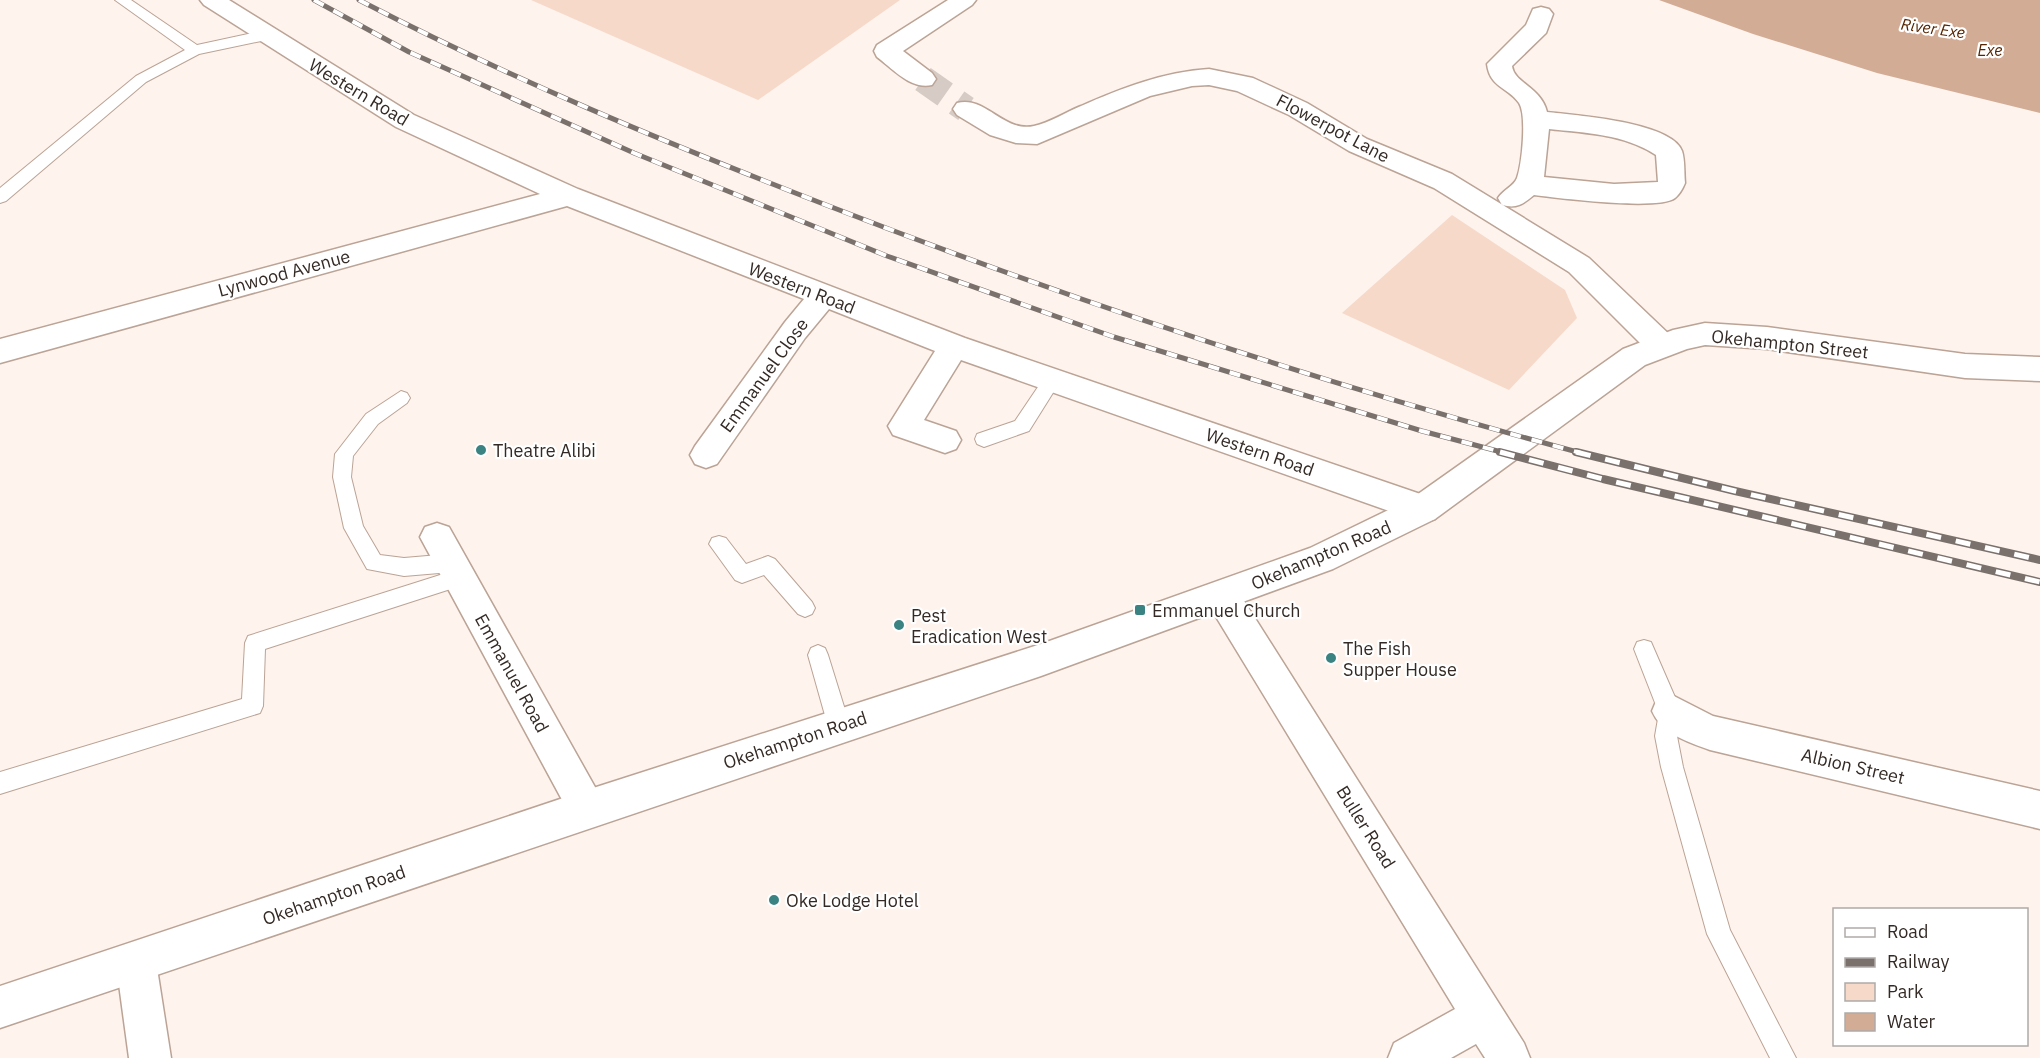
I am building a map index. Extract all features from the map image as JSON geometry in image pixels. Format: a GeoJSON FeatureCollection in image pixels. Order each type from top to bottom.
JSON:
{"type":"FeatureCollection","features":[{"type":"Feature","properties":{"kind":"street","name":"Western Road"},"geometry":{"type":"LineString","coordinates":[[212,0],[405,121],[568,196],[954,346],[1423,509]]}},
{"type":"Feature","properties":{"kind":"street"},"geometry":{"type":"LineString","coordinates":[[923,79],[886,51],[964,0]]}},
{"type":"Feature","properties":{"kind":"street"},"geometry":{"type":"LineString","coordinates":[[1529,185],[1535,119],[1530,99],[1502,76],[1499,64],[1537,28],[1541,14]]}},
{"type":"Feature","properties":{"kind":"street","name":"Flowerpot Lane"},"geometry":{"type":"LineString","coordinates":[[966,109],[1010,135],[1029,136],[1047,131],[1143,89],[1192,78],[1223,79],[1244,84],[1298,109],[1358,145],[1443,181],[1493,211],[1579,265],[1661,345]]}},
{"type":"Feature","properties":{"kind":"street"},"geometry":{"type":"LineString","coordinates":[[1493,211],[1529,185],[1614,194],[1665,192],[1672,183],[1669,151],[1656,141],[1623,131],[1535,119]]}},
{"type":"Feature","properties":{"kind":"street","name":"Lynwood Avenue"},"geometry":{"type":"LineString","coordinates":[[0,351],[568,196]]}},
{"type":"Feature","properties":{"kind":"street","name":"Emmanuel Close"},"geometry":{"type":"LineString","coordinates":[[706,455],[795,330],[824,297]]}},
{"type":"Feature","properties":{"kind":"street","name":"Okehampton Street"},"geometry":{"type":"LineString","coordinates":[[1559,409],[1634,357],[1661,345],[1705,334],[1767,338],[1965,366],[2040,369]]}},
{"type":"Feature","properties":{"kind":"street"},"geometry":{"type":"LineString","coordinates":[[945,440],[904,426],[954,346]]}},
{"type":"Feature","properties":{"kind":"street","name":"Okehampton Road"},"geometry":{"type":"LineString","coordinates":[[0,1007],[587,809],[1041,660],[1322,559],[1423,509],[1559,409]]}},
{"type":"Feature","properties":{"kind":"street","name":"Emmanuel Road"},"geometry":{"type":"LineString","coordinates":[[449,559],[587,809]]}},
{"type":"Feature","properties":{"kind":"street","name":"Buller Road"},"geometry":{"type":"LineString","coordinates":[[1222,596],[1509,1058]]}},
{"type":"Feature","properties":{"kind":"street","name":"Albion Street"},"geometry":{"type":"LineString","coordinates":[[1670,711],[1688,723],[1710,733],[2040,810]]}},
{"type":"Feature","properties":{"kind":"street"},"geometry":{"type":"LineString","coordinates":[[136,962],[150,1058]]}},
{"type":"Feature","properties":{"kind":"street"},"geometry":{"type":"LineString","coordinates":[[1409,1058],[1484,1017]]}},
{"type":"Feature","properties":{"kind":"lane"},"geometry":{"type":"LineString","coordinates":[[122,0],[195,50]]}},
{"type":"Feature","properties":{"kind":"lane"},"geometry":{"type":"LineString","coordinates":[[0,197],[141,79],[195,50],[266,35]]}},
{"type":"Feature","properties":{"kind":"lane"},"geometry":{"type":"LineString","coordinates":[[984,439],[1022,426],[1052,380]]}},
{"type":"Feature","properties":{"kind":"lane"},"geometry":{"type":"LineString","coordinates":[[401,398],[372,418],[344,454],[342,477],[354,528],[374,563],[404,567],[449,559]]}},
{"type":"Feature","properties":{"kind":"lane"},"geometry":{"type":"LineString","coordinates":[[719,544],[742,574],[768,565],[805,608]]}},
{"type":"Feature","properties":{"kind":"lane"},"geometry":{"type":"LineString","coordinates":[[0,783],[252,706],[255,643],[449,559]]}},
{"type":"Feature","properties":{"kind":"lane"},"geometry":{"type":"LineString","coordinates":[[1644,649],[1656,675],[1665,704],[1670,711],[1666,725],[1670,757],[1719,934],[1783,1058]]}},
{"type":"Feature","properties":{"kind":"lane"},"geometry":{"type":"LineString","coordinates":[[818,655],[839,726]]}},
{"type":"Feature","properties":{"kind":"green space"},"geometry":{"type":"Polygon","coordinates":[[[531,0],[900,0],[758,100],[531,0]]]}},
{"type":"Feature","properties":{"kind":"green space"},"geometry":{"type":"Polygon","coordinates":[[[1452,215],[1565,290],[1577,318],[1509,390],[1342,313],[1452,215]]]}},
{"type":"Feature","properties":{"kind":"water","name":"Exe"},"geometry":{"type":"Polygon","coordinates":[[[1659,0],[2040,0],[2040,113],[1877,73],[1753,34],[1659,0]]]}},
{"type":"Feature","properties":{"kind":"tunnel"},"geometry":{"type":"LineString","coordinates":[[923,79],[966,109]]}},
{"type":"Feature","properties":{"kind":"railway"},"geometry":{"type":"LineString","coordinates":[[314,0],[409,52],[634,153],[887,256],[1114,337],[1422,431],[1505,453]]}},
{"type":"Feature","properties":{"kind":"railway"},"geometry":{"type":"LineString","coordinates":[[359,0],[472,56],[645,133],[915,239],[1103,307],[1293,369],[1581,453]]}},
{"type":"Feature","properties":{"kind":"railway"},"geometry":{"type":"LineString","coordinates":[[1500,452],[1603,479],[2040,582]]}},
{"type":"Feature","properties":{"kind":"railway"},"geometry":{"type":"LineString","coordinates":[[1576,452],[1735,491],[2040,560]]}},
{"type":"Feature","properties":{"kind":"place","name":"Theatre Alibi"},"geometry":{"type":"Point","coordinates":[481,450]}},
{"type":"Feature","properties":{"kind":"place","name":"Emmanuel Church"},"geometry":{"type":"Point","coordinates":[1140,610]}},
{"type":"Feature","properties":{"kind":"place","name":"Pest Eradication West"},"geometry":{"type":"Point","coordinates":[899,625]}},
{"type":"Feature","properties":{"kind":"place","name":"The Fish Supper House"},"geometry":{"type":"Point","coordinates":[1331,658]}},
{"type":"Feature","properties":{"kind":"place","name":"Oke Lodge Hotel"},"geometry":{"type":"Point","coordinates":[774,900]}},
{"type":"Feature","properties":{"kind":"water label","name":"River Exe"},"geometry":{"type":"Point","coordinates":[1933,28]}}]}
